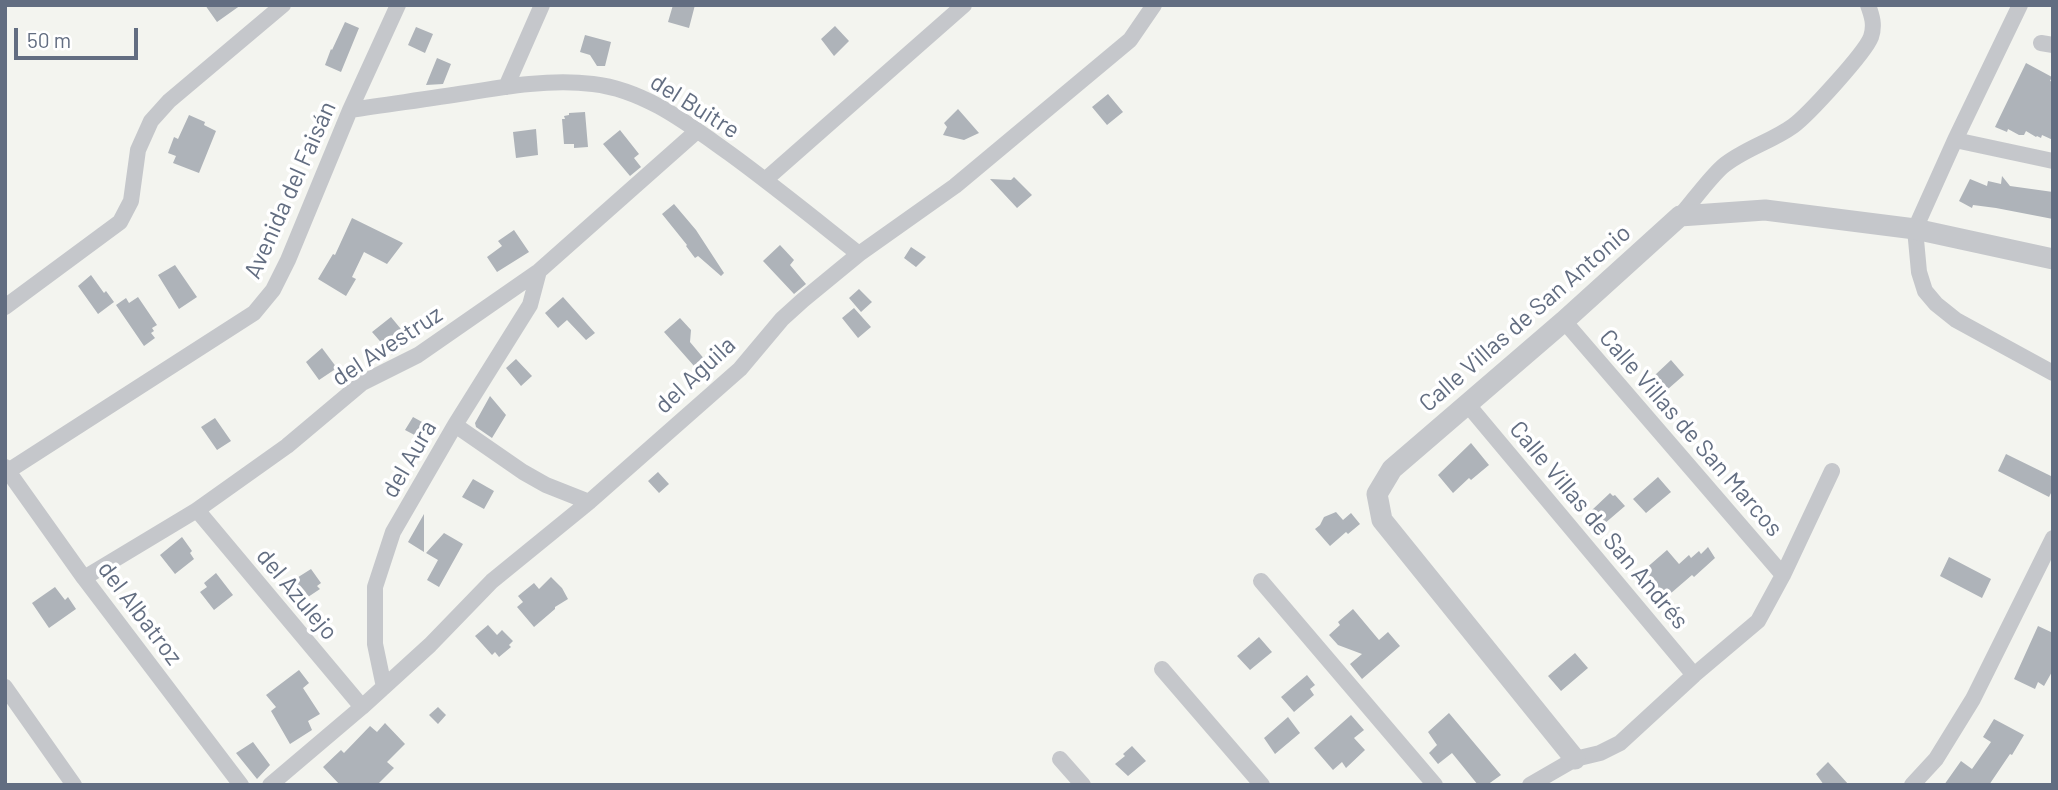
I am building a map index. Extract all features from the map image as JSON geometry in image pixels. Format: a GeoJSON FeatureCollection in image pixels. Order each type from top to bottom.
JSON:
{"type":"FeatureCollection","features":[{"type":"Feature","properties":{"kind":"street"},"geometry":{"type":"LineString","coordinates":[[5,307],[120,222],[131,201],[138,150],[151,121],[169,101],[283,5]]}},
{"type":"Feature","properties":{"kind":"street","name":"Avenida del Faisán"},"geometry":{"type":"LineString","coordinates":[[6,470],[254,313],[273,290],[288,260],[398,5]]}},
{"type":"Feature","properties":{"kind":"street"},"geometry":{"type":"LineString","coordinates":[[506,87],[542,5]]}},
{"type":"Feature","properties":{"kind":"street"},"geometry":{"type":"LineString","coordinates":[[765,180],[964,5]]}},
{"type":"Feature","properties":{"kind":"street","name":"del Aguila"},"geometry":{"type":"LineString","coordinates":[[270,785],[430,645],[492,581],[589,502],[740,369],[782,319],[859,254],[955,186],[1130,40],[1154,5]]}},
{"type":"Feature","properties":{"kind":"street"},"geometry":{"type":"LineString","coordinates":[[1680,216],[1722,168],[1736,157],[1795,125],[1839,79],[1870,38],[1874,20],[1868,5]]}},
{"type":"Feature","properties":{"kind":"street"},"geometry":{"type":"LineString","coordinates":[[2020,5],[1915,229],[1919,272],[1925,291],[1936,304],[1956,320],[2053,373]]}},
{"type":"Feature","properties":{"kind":"street","name":"del Buitre"},"geometry":{"type":"LineString","coordinates":[[351,110],[506,87],[559,82],[595,84],[627,92],[663,108],[697,131],[859,254]]}},
{"type":"Feature","properties":{"kind":"street","name":"del Avestruz"},"geometry":{"type":"LineString","coordinates":[[85,578],[197,510],[287,446],[362,383],[418,355],[539,271],[697,131]]}},
{"type":"Feature","properties":{"kind":"street"},"geometry":{"type":"LineString","coordinates":[[1955,140],[2053,161]]}},
{"type":"Feature","properties":{"kind":"street"},"geometry":{"type":"LineString","coordinates":[[1680,216],[1765,210],[1915,229],[2053,259]]}},
{"type":"Feature","properties":{"kind":"street","name":"Calle Villas de San Antonio"},"geometry":{"type":"LineString","coordinates":[[1575,759],[1382,520],[1377,494],[1392,469],[1564,321],[1680,216]]}},
{"type":"Feature","properties":{"kind":"street","name":"del Aura"},"geometry":{"type":"LineString","coordinates":[[384,687],[375,644],[374,587],[393,533],[455,425],[530,305],[539,271]]}},
{"type":"Feature","properties":{"kind":"street","name":"Calle Villas de San Marcos"},"geometry":{"type":"LineString","coordinates":[[1564,321],[1783,575]]}},
{"type":"Feature","properties":{"kind":"street","name":"Calle Villas de San Andrés"},"geometry":{"type":"LineString","coordinates":[[1468,405],[1695,675]]}},
{"type":"Feature","properties":{"kind":"street"},"geometry":{"type":"LineString","coordinates":[[455,425],[523,472],[546,485],[589,502]]}},
{"type":"Feature","properties":{"kind":"street","name":"del Albatroz"},"geometry":{"type":"LineString","coordinates":[[6,470],[241,785]]}},
{"type":"Feature","properties":{"kind":"street"},"geometry":{"type":"LineString","coordinates":[[1530,785],[1575,759],[1600,753],[1620,743],[1758,621],[1832,471]]}},
{"type":"Feature","properties":{"kind":"street","name":"del Azulejo"},"geometry":{"type":"LineString","coordinates":[[197,510],[362,707]]}},
{"type":"Feature","properties":{"kind":"street"},"geometry":{"type":"LineString","coordinates":[[1912,785],[1936,759],[1973,699],[2053,538]]}},
{"type":"Feature","properties":{"kind":"street"},"geometry":{"type":"LineString","coordinates":[[1261,581],[1435,785]]}},
{"type":"Feature","properties":{"kind":"street"},"geometry":{"type":"LineString","coordinates":[[1162,669],[1262,785]]}},
{"type":"Feature","properties":{"kind":"street"},"geometry":{"type":"LineString","coordinates":[[5,687],[74,785]]}},
{"type":"Feature","properties":{"kind":"street"},"geometry":{"type":"LineString","coordinates":[[1060,760],[1083,785]]}},
{"type":"Feature","properties":{"kind":"building"},"geometry":{"type":"Polygon","coordinates":[[[205,5],[241,5],[217,22],[205,5]]]}},
{"type":"Feature","properties":{"kind":"building"},"geometry":{"type":"Polygon","coordinates":[[[673,5],[695,5],[689,28],[668,22],[673,5]]]}},
{"type":"Feature","properties":{"kind":"building"},"geometry":{"type":"Polygon","coordinates":[[[345,22],[359,28],[341,72],[325,65],[345,22]]]}},
{"type":"Feature","properties":{"kind":"building"},"geometry":{"type":"Polygon","coordinates":[[[835,26],[849,41],[834,56],[821,39],[835,26]]]}},
{"type":"Feature","properties":{"kind":"building"},"geometry":{"type":"Polygon","coordinates":[[[416,27],[433,34],[425,53],[408,45],[416,27]]]}},
{"type":"Feature","properties":{"kind":"building"},"geometry":{"type":"Polygon","coordinates":[[[585,35],[611,42],[605,66],[597,66],[590,55],[580,52],[585,35]]]}},
{"type":"Feature","properties":{"kind":"building"},"geometry":{"type":"Polygon","coordinates":[[[437,58],[451,64],[443,84],[426,85],[437,58]]]}},
{"type":"Feature","properties":{"kind":"building"},"geometry":{"type":"Polygon","coordinates":[[[2026,63],[2052,77],[2053,140],[2042,135],[2041,138],[2036,137],[2026,131],[2024,135],[2019,135],[2008,129],[2007,132],[1995,127],[2026,63]]]}},
{"type":"Feature","properties":{"kind":"building"},"geometry":{"type":"Polygon","coordinates":[[[1108,94],[1123,112],[1107,125],[1092,107],[1108,94]]]}},
{"type":"Feature","properties":{"kind":"building"},"geometry":{"type":"Polygon","coordinates":[[[958,109],[979,133],[964,140],[943,135],[947,127],[944,123],[958,109]]]}},
{"type":"Feature","properties":{"kind":"building"},"geometry":{"type":"Polygon","coordinates":[[[585,112],[588,147],[574,148],[574,144],[564,144],[562,119],[569,113],[585,112]]]}},
{"type":"Feature","properties":{"kind":"building"},"geometry":{"type":"Polygon","coordinates":[[[189,115],[205,122],[204,125],[216,131],[199,173],[173,163],[176,156],[168,153],[174,137],[178,139],[189,115]]]}},
{"type":"Feature","properties":{"kind":"building"},"geometry":{"type":"Polygon","coordinates":[[[536,129],[538,155],[516,158],[513,132],[536,129]]]}},
{"type":"Feature","properties":{"kind":"building"},"geometry":{"type":"Polygon","coordinates":[[[620,130],[639,154],[634,158],[641,167],[630,176],[603,144],[620,130]]]}},
{"type":"Feature","properties":{"kind":"building"},"geometry":{"type":"Polygon","coordinates":[[[2002,176],[2010,186],[2053,192],[2053,219],[1996,208],[1973,205],[1972,208],[1959,201],[1970,179],[1987,186],[1988,181],[2001,184],[2002,176]]]}},
{"type":"Feature","properties":{"kind":"building"},"geometry":{"type":"Polygon","coordinates":[[[1014,177],[1032,195],[1017,208],[990,179],[1011,180],[1014,177]]]}},
{"type":"Feature","properties":{"kind":"building"},"geometry":{"type":"Polygon","coordinates":[[[674,204],[696,230],[724,273],[721,276],[698,256],[695,258],[662,214],[674,204]]]}},
{"type":"Feature","properties":{"kind":"building"},"geometry":{"type":"Polygon","coordinates":[[[352,218],[403,243],[387,264],[364,252],[352,277],[356,279],[346,296],[318,279],[333,254],[335,255],[352,218]]]}},
{"type":"Feature","properties":{"kind":"building"},"geometry":{"type":"Polygon","coordinates":[[[514,230],[529,252],[497,272],[487,257],[502,246],[498,241],[514,230]]]}},
{"type":"Feature","properties":{"kind":"building"},"geometry":{"type":"Polygon","coordinates":[[[780,245],[794,260],[790,265],[806,284],[794,294],[763,261],[780,245]]]}},
{"type":"Feature","properties":{"kind":"building"},"geometry":{"type":"Polygon","coordinates":[[[911,247],[926,257],[916,267],[904,258],[911,247]]]}},
{"type":"Feature","properties":{"kind":"building"},"geometry":{"type":"Polygon","coordinates":[[[175,265],[197,297],[179,309],[158,275],[175,265]]]}},
{"type":"Feature","properties":{"kind":"building"},"geometry":{"type":"Polygon","coordinates":[[[91,275],[114,302],[98,314],[78,286],[91,275]]]}},
{"type":"Feature","properties":{"kind":"building"},"geometry":{"type":"Polygon","coordinates":[[[859,289],[872,302],[861,312],[849,298],[859,289]]]}},
{"type":"Feature","properties":{"kind":"building"},"geometry":{"type":"Polygon","coordinates":[[[138,297],[157,325],[152,328],[154,331],[151,333],[155,338],[144,346],[116,305],[126,298],[129,303],[138,297]]]}},
{"type":"Feature","properties":{"kind":"building"},"geometry":{"type":"Polygon","coordinates":[[[563,297],[595,333],[586,340],[567,320],[558,328],[545,313],[563,297]]]}},
{"type":"Feature","properties":{"kind":"building"},"geometry":{"type":"Polygon","coordinates":[[[854,308],[871,327],[858,338],[842,318],[854,308]]]}},
{"type":"Feature","properties":{"kind":"building"},"geometry":{"type":"Polygon","coordinates":[[[391,317],[410,340],[392,355],[372,332],[391,317]]]}},
{"type":"Feature","properties":{"kind":"building"},"geometry":{"type":"Polygon","coordinates":[[[680,318],[691,330],[690,342],[711,367],[702,375],[664,332],[680,318]]]}},
{"type":"Feature","properties":{"kind":"building"},"geometry":{"type":"Polygon","coordinates":[[[322,348],[337,368],[319,380],[306,362],[322,348]]]}},
{"type":"Feature","properties":{"kind":"building"},"geometry":{"type":"Polygon","coordinates":[[[516,359],[532,376],[521,386],[506,368],[516,359]]]}},
{"type":"Feature","properties":{"kind":"building"},"geometry":{"type":"Polygon","coordinates":[[[1671,360],[1684,375],[1668,389],[1655,375],[1671,360]]]}},
{"type":"Feature","properties":{"kind":"building"},"geometry":{"type":"Polygon","coordinates":[[[490,396],[506,415],[492,438],[476,427],[475,423],[490,396]]]}},
{"type":"Feature","properties":{"kind":"building"},"geometry":{"type":"Polygon","coordinates":[[[413,417],[433,428],[426,441],[405,430],[413,417]]]}},
{"type":"Feature","properties":{"kind":"building"},"geometry":{"type":"Polygon","coordinates":[[[215,418],[231,441],[217,450],[201,427],[215,418]]]}},
{"type":"Feature","properties":{"kind":"building"},"geometry":{"type":"Polygon","coordinates":[[[1471,443],[1489,465],[1453,493],[1438,475],[1471,443]]]}},
{"type":"Feature","properties":{"kind":"building"},"geometry":{"type":"Polygon","coordinates":[[[2006,454],[2053,477],[2053,489],[2049,497],[1998,471],[2006,454]]]}},
{"type":"Feature","properties":{"kind":"building"},"geometry":{"type":"Polygon","coordinates":[[[658,472],[669,484],[659,493],[648,481],[658,472]]]}},
{"type":"Feature","properties":{"kind":"building"},"geometry":{"type":"Polygon","coordinates":[[[1658,477],[1671,492],[1646,513],[1633,499],[1658,477]]]}},
{"type":"Feature","properties":{"kind":"building"},"geometry":{"type":"Polygon","coordinates":[[[473,479],[494,491],[484,509],[462,497],[473,479]]]}},
{"type":"Feature","properties":{"kind":"building"},"geometry":{"type":"Polygon","coordinates":[[[1610,493],[1625,506],[1604,524],[1592,510],[1610,493]]]}},
{"type":"Feature","properties":{"kind":"building"},"geometry":{"type":"Polygon","coordinates":[[[1336,512],[1343,520],[1351,513],[1360,524],[1330,546],[1315,529],[1324,517],[1336,512]]]}},
{"type":"Feature","properties":{"kind":"building"},"geometry":{"type":"Polygon","coordinates":[[[424,514],[424,552],[408,542],[424,514]]]}},
{"type":"Feature","properties":{"kind":"building"},"geometry":{"type":"Polygon","coordinates":[[[444,533],[463,544],[439,587],[427,580],[438,560],[426,553],[444,533]]]}},
{"type":"Feature","properties":{"kind":"building"},"geometry":{"type":"Polygon","coordinates":[[[182,537],[194,559],[175,574],[160,555],[182,537]]]}},
{"type":"Feature","properties":{"kind":"building"},"geometry":{"type":"Polygon","coordinates":[[[1708,547],[1715,558],[1663,600],[1644,578],[1647,574],[1644,570],[1667,550],[1679,564],[1689,555],[1691,558],[1699,551],[1701,554],[1708,547]]]}},
{"type":"Feature","properties":{"kind":"building"},"geometry":{"type":"Polygon","coordinates":[[[1949,557],[1991,579],[1982,598],[1940,576],[1949,557]]]}},
{"type":"Feature","properties":{"kind":"building"},"geometry":{"type":"Polygon","coordinates":[[[311,569],[321,583],[317,586],[320,589],[305,599],[292,581],[311,569]]]}},
{"type":"Feature","properties":{"kind":"building"},"geometry":{"type":"Polygon","coordinates":[[[216,573],[233,595],[214,610],[200,592],[207,587],[204,583],[216,573]]]}},
{"type":"Feature","properties":{"kind":"building"},"geometry":{"type":"Polygon","coordinates":[[[551,577],[568,599],[534,627],[517,607],[523,602],[518,596],[534,583],[539,589],[551,577]]]}},
{"type":"Feature","properties":{"kind":"building"},"geometry":{"type":"Polygon","coordinates":[[[55,587],[65,600],[68,597],[76,609],[49,628],[32,603],[55,587]]]}},
{"type":"Feature","properties":{"kind":"building"},"geometry":{"type":"Polygon","coordinates":[[[1353,609],[1379,640],[1388,632],[1400,646],[1362,679],[1350,664],[1362,654],[1338,645],[1329,635],[1340,625],[1338,622],[1353,609]]]}},
{"type":"Feature","properties":{"kind":"building"},"geometry":{"type":"Polygon","coordinates":[[[488,625],[497,635],[502,630],[513,641],[509,645],[511,647],[499,657],[495,652],[492,655],[475,636],[488,625]]]}},
{"type":"Feature","properties":{"kind":"building"},"geometry":{"type":"Polygon","coordinates":[[[2038,626],[2053,633],[2053,670],[2044,686],[2038,682],[2035,689],[2014,679],[2038,626]]]}},
{"type":"Feature","properties":{"kind":"building"},"geometry":{"type":"Polygon","coordinates":[[[1259,637],[1272,652],[1250,670],[1237,656],[1259,637]]]}},
{"type":"Feature","properties":{"kind":"building"},"geometry":{"type":"Polygon","coordinates":[[[1575,653],[1588,668],[1561,691],[1548,676],[1575,653]]]}},
{"type":"Feature","properties":{"kind":"building"},"geometry":{"type":"Polygon","coordinates":[[[299,670],[309,683],[303,688],[320,714],[308,721],[312,730],[290,744],[271,711],[276,707],[266,695],[299,670]]]}},
{"type":"Feature","properties":{"kind":"building"},"geometry":{"type":"Polygon","coordinates":[[[1307,675],[1315,685],[1310,689],[1314,695],[1294,712],[1281,697],[1307,675]]]}},
{"type":"Feature","properties":{"kind":"building"},"geometry":{"type":"Polygon","coordinates":[[[438,707],[446,715],[438,724],[429,715],[438,707]]]}},
{"type":"Feature","properties":{"kind":"building"},"geometry":{"type":"Polygon","coordinates":[[[1449,713],[1501,775],[1487,785],[1478,785],[1452,753],[1438,764],[1429,753],[1437,745],[1428,732],[1449,713]]]}},
{"type":"Feature","properties":{"kind":"building"},"geometry":{"type":"Polygon","coordinates":[[[1351,715],[1364,730],[1354,738],[1365,750],[1346,768],[1342,762],[1333,770],[1314,748],[1351,715]]]}},
{"type":"Feature","properties":{"kind":"building"},"geometry":{"type":"Polygon","coordinates":[[[1288,717],[1300,733],[1275,754],[1264,738],[1288,717]]]}},
{"type":"Feature","properties":{"kind":"building"},"geometry":{"type":"Polygon","coordinates":[[[1994,719],[2024,735],[2012,755],[2010,754],[1989,785],[1944,785],[1961,761],[1972,769],[1991,742],[1983,737],[1994,719]]]}},
{"type":"Feature","properties":{"kind":"building"},"geometry":{"type":"Polygon","coordinates":[[[385,723],[405,744],[387,762],[394,768],[377,785],[340,785],[323,767],[341,750],[344,753],[370,726],[377,732],[385,723]]]}},
{"type":"Feature","properties":{"kind":"building"},"geometry":{"type":"Polygon","coordinates":[[[253,742],[270,765],[257,779],[236,753],[253,742]]]}},
{"type":"Feature","properties":{"kind":"building"},"geometry":{"type":"Polygon","coordinates":[[[1132,746],[1146,761],[1128,776],[1115,764],[1132,746]]]}},
{"type":"Feature","properties":{"kind":"building"},"geometry":{"type":"Polygon","coordinates":[[[1828,762],[1849,785],[1824,785],[1816,774],[1828,762]]]}}]}
